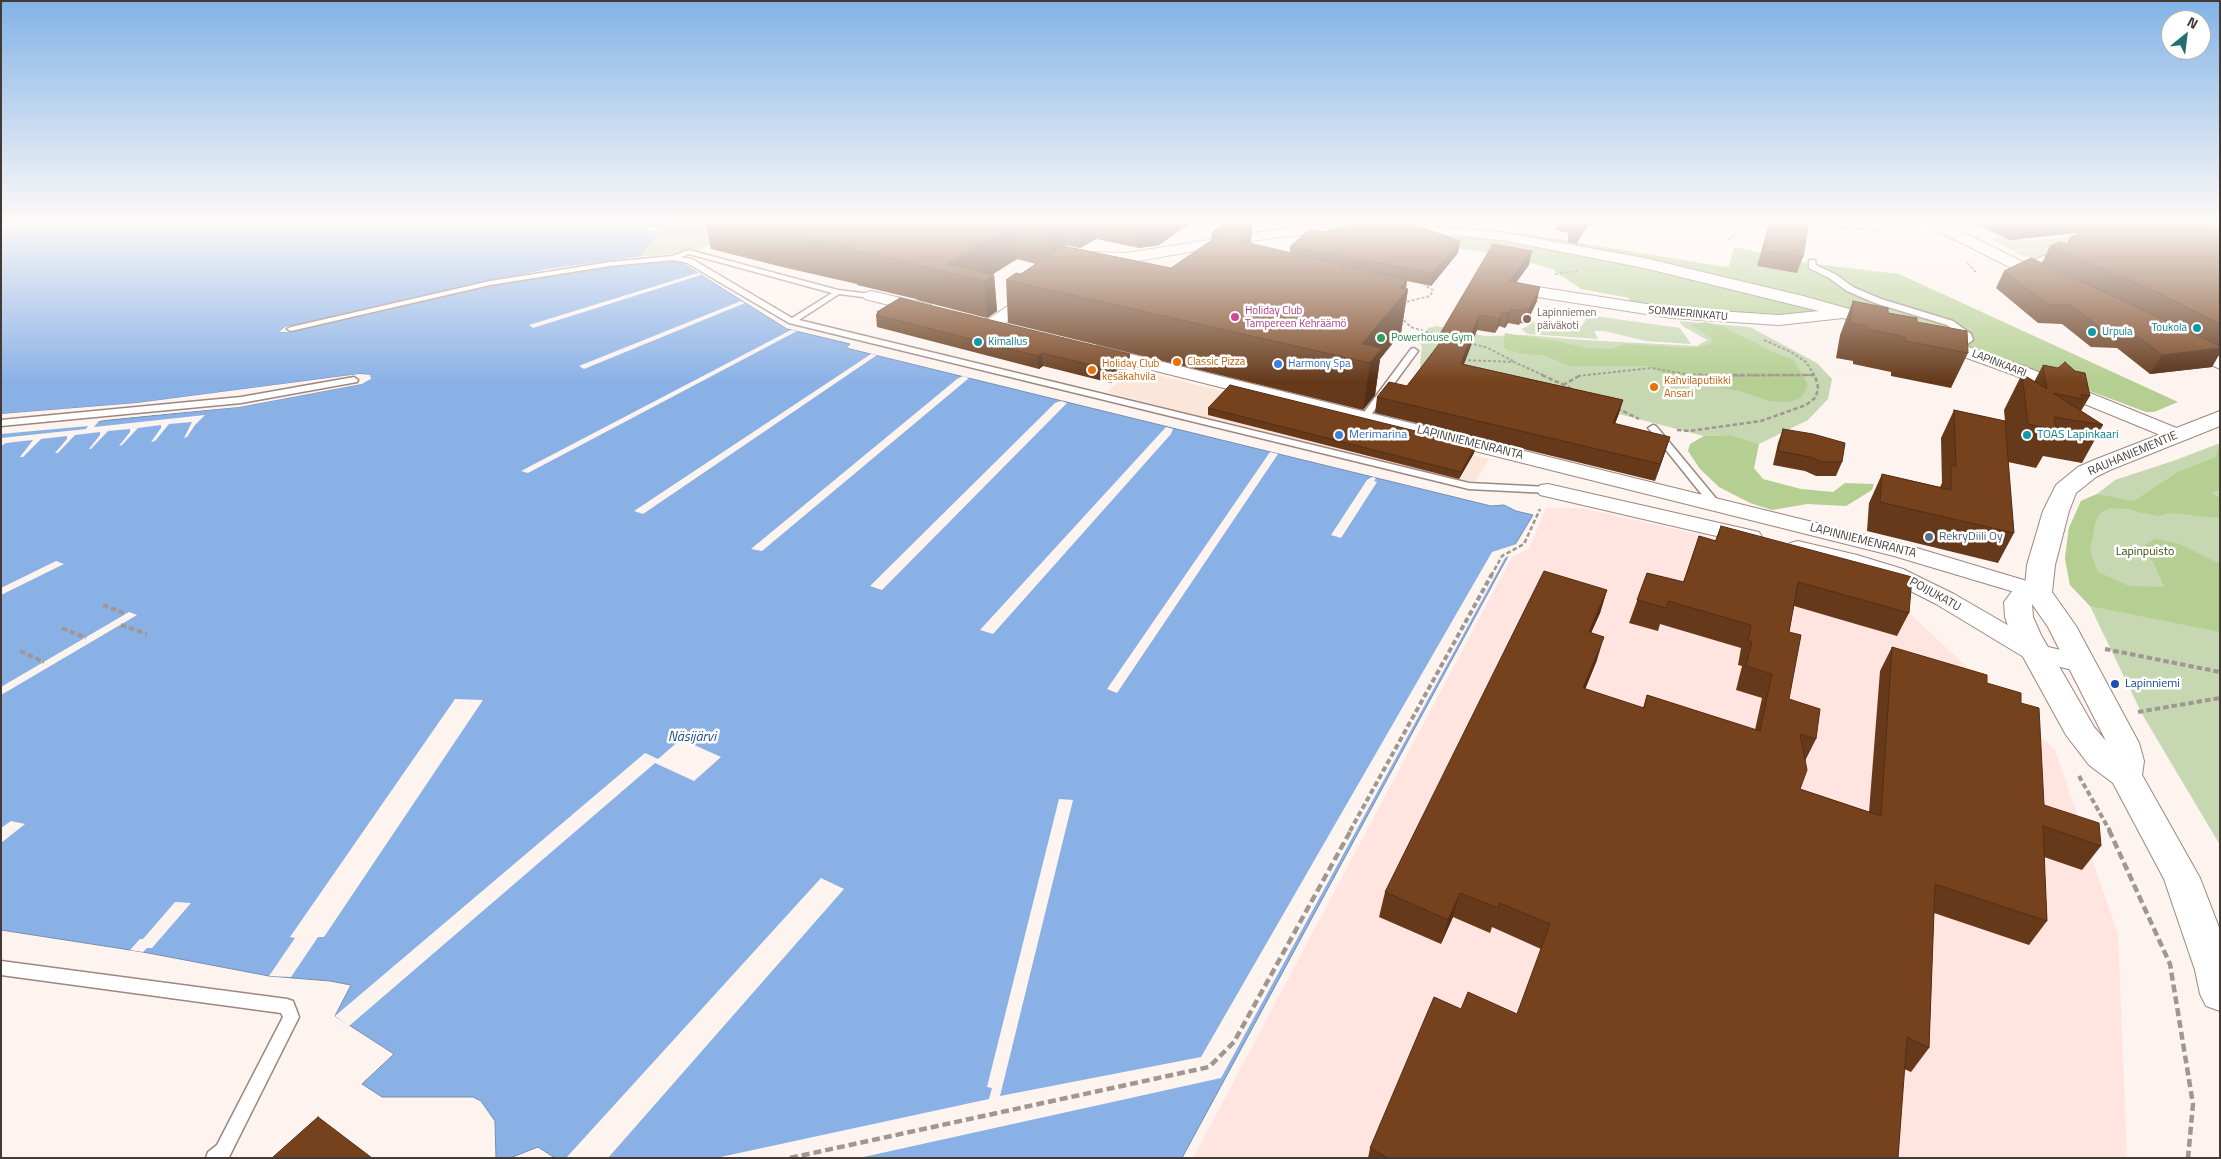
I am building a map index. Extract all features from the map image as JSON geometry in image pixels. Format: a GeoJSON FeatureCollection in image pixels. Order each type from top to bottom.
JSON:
{"type":"FeatureCollection","features":[{"type":"Feature","properties":{"kind":"street"},"geometry":{"type":"LineString","coordinates":[[1690,274],[1847,313],[1893,327]]}},
{"type":"Feature","properties":{"kind":"street"},"geometry":{"type":"LineString","coordinates":[[2036,274],[2058,285]]}},
{"type":"Feature","properties":{"kind":"street"},"geometry":{"type":"LineString","coordinates":[[991,325],[1050,285]]}},
{"type":"Feature","properties":{"kind":"street","name":"SOMMERINKATU"},"geometry":{"type":"LineString","coordinates":[[1531,291],[1656,312],[1727,317],[1796,320],[1847,313]]}},
{"type":"Feature","properties":{"kind":"street"},"geometry":{"type":"LineString","coordinates":[[871,296],[944,314]]}},
{"type":"Feature","properties":{"kind":"street"},"geometry":{"type":"LineString","coordinates":[[972,320],[1018,332]]}},
{"type":"Feature","properties":{"kind":"street","name":"LAPINKAARI"},"geometry":{"type":"LineString","coordinates":[[1918,335],[2020,371],[2177,435]]}},
{"type":"Feature","properties":{"kind":"street"},"geometry":{"type":"LineString","coordinates":[[2169,338],[2220,364]]}},
{"type":"Feature","properties":{"kind":"street","name":"LAPINNIEMENRANTA"},"geometry":{"type":"LineString","coordinates":[[1080,347],[1902,551],[2038,592]]}},
{"type":"Feature","properties":{"kind":"street","name":"RAUHANIEMENTIE"},"geometry":{"type":"LineString","coordinates":[[2038,592],[2041,565],[2056,511],[2065,490],[2087,472],[2220,418]]}},
{"type":"Feature","properties":{"kind":"street","name":"POIJUKATU"},"geometry":{"type":"LineString","coordinates":[[1544,499],[1776,543],[1849,560],[1896,574],[1945,599],[2036,653],[2089,655]]}},
{"type":"Feature","properties":{"kind":"street"},"geometry":{"type":"LineString","coordinates":[[2125,774],[2127,762],[2123,743],[2089,655],[2062,626],[2038,592],[2023,596],[2018,602],[2018,609],[2026,635],[2036,653],[2082,734],[2101,757],[2125,774],[2182,878],[2215,970],[2220,994]]}},
{"type":"Feature","properties":{"kind":"lane"},"geometry":{"type":"LineString","coordinates":[[291,329],[499,282],[548,274]]}},
{"type":"Feature","properties":{"kind":"lane"},"geometry":{"type":"LineString","coordinates":[[711,274],[792,321],[1469,486],[1544,499]]}},
{"type":"Feature","properties":{"kind":"lane"},"geometry":{"type":"LineString","coordinates":[[771,274],[838,292],[871,296]]}},
{"type":"Feature","properties":{"kind":"lane"},"geometry":{"type":"LineString","coordinates":[[1828,274],[1850,289],[1878,301],[1950,323],[1968,336],[1969,340],[1956,348]]}},
{"type":"Feature","properties":{"kind":"lane"},"geometry":{"type":"LineString","coordinates":[[792,321],[838,292]]}},
{"type":"Feature","properties":{"kind":"lane"},"geometry":{"type":"LineString","coordinates":[[1365,417],[1414,351]]}},
{"type":"Feature","properties":{"kind":"lane"},"geometry":{"type":"LineString","coordinates":[[1,423],[241,400],[354,380]]}},
{"type":"Feature","properties":{"kind":"lane"},"geometry":{"type":"LineString","coordinates":[[1653,428],[1714,504]]}},
{"type":"Feature","properties":{"kind":"lane"},"geometry":{"type":"LineString","coordinates":[[1,968],[287,1006],[290,1017],[223,1151],[215,1158]]}},
{"type":"Feature","properties":{"kind":"path"},"geometry":{"type":"LineString","coordinates":[[1396,307],[1408,301],[1430,296],[1433,290],[1424,285]]}},
{"type":"Feature","properties":{"kind":"path"},"geometry":{"type":"LineString","coordinates":[[1397,314],[1411,327],[1446,338]]}},
{"type":"Feature","properties":{"kind":"path"},"geometry":{"type":"LineString","coordinates":[[1615,407],[1632,414],[1653,428],[1689,431],[1761,421],[1806,404],[1816,397],[1818,387],[1815,375],[1806,362],[1791,352],[1735,325],[1727,317]]}},
{"type":"Feature","properties":{"kind":"path"},"geometry":{"type":"LineString","coordinates":[[1466,342],[1504,355],[1514,362],[1581,393]]}},
{"type":"Feature","properties":{"kind":"path"},"geometry":{"type":"LineString","coordinates":[[1461,360],[1514,362]]}},
{"type":"Feature","properties":{"kind":"path"},"geometry":{"type":"LineString","coordinates":[[1563,384],[1580,375],[1651,368],[1697,376],[1815,375]]}},
{"type":"Feature","properties":{"kind":"path"},"geometry":{"type":"LineString","coordinates":[[790,1158],[1209,1067],[1234,1042],[1502,556],[1524,544],[1544,499]]}},
{"type":"Feature","properties":{"kind":"path"},"geometry":{"type":"LineString","coordinates":[[103,605],[126,614]]}},
{"type":"Feature","properties":{"kind":"path"},"geometry":{"type":"LineString","coordinates":[[121,625],[147,634]]}},
{"type":"Feature","properties":{"kind":"path"},"geometry":{"type":"LineString","coordinates":[[62,628],[86,638]]}},
{"type":"Feature","properties":{"kind":"path"},"geometry":{"type":"LineString","coordinates":[[20,652],[44,662]]}},
{"type":"Feature","properties":{"kind":"path"},"geometry":{"type":"LineString","coordinates":[[2089,655],[2220,672]]}},
{"type":"Feature","properties":{"kind":"path"},"geometry":{"type":"LineString","coordinates":[[2130,713],[2220,698]]}},
{"type":"Feature","properties":{"kind":"path"},"geometry":{"type":"LineString","coordinates":[[2078,774],[2118,846],[2170,964],[2193,1104],[2188,1158]]}},
{"type":"Feature","properties":{"kind":"shaded area"},"geometry":{"type":"Polygon","coordinates":[[[1134,369],[1489,459],[1472,487],[1107,392],[1134,369]]]}},
{"type":"Feature","properties":{"kind":"shaded area"},"geometry":{"type":"Polygon","coordinates":[[[1546,508],[1582,508],[1867,573],[2055,750],[2118,934],[2127,1158],[1193,1158],[1512,557],[1529,549],[1546,508]]]}},
{"type":"Feature","properties":{"kind":"green space"},"geometry":{"type":"Polygon","coordinates":[[[1559,274],[1668,274],[1810,307],[1816,311],[1808,314],[1769,317],[1661,310],[1628,304],[1629,298],[1581,289],[1559,274]]]}},
{"type":"Feature","properties":{"kind":"green space"},"geometry":{"type":"Polygon","coordinates":[[[1712,274],[1899,274],[2178,402],[2154,412],[2146,412],[1991,354],[1854,310],[1712,274]]]}},
{"type":"Feature","properties":{"kind":"green space"},"geometry":{"type":"Polygon","coordinates":[[[1588,315],[1680,328],[1691,344],[1646,341],[1604,331],[1594,331],[1598,339],[1528,334],[1521,329],[1528,326],[1531,321],[1562,327],[1582,326],[1588,315]]]}},
{"type":"Feature","properties":{"kind":"green space"},"geometry":{"type":"Polygon","coordinates":[[[1679,321],[1750,327],[1817,363],[1832,379],[1828,399],[1808,420],[1759,444],[1731,435],[1704,436],[1615,413],[1421,369],[1422,346],[1419,343],[1428,328],[1437,326],[1485,336],[1526,335],[1697,346],[1707,340],[1684,327],[1679,321]]]}},
{"type":"Feature","properties":{"kind":"green space"},"geometry":{"type":"Polygon","coordinates":[[[1705,322],[1722,326],[1773,352],[1794,360],[1808,385],[1801,398],[1790,402],[1769,401],[1740,391],[1679,381],[1648,366],[1570,366],[1543,355],[1524,354],[1507,350],[1503,346],[1505,333],[1562,342],[1586,348],[1611,349],[1625,344],[1693,348],[1711,344],[1712,339],[1691,325],[1705,322]]]}},
{"type":"Feature","properties":{"kind":"green space"},"geometry":{"type":"Polygon","coordinates":[[[1731,435],[1759,444],[1754,468],[1763,479],[1801,489],[1833,492],[1845,483],[1874,484],[1872,490],[1846,506],[1807,504],[1772,510],[1750,503],[1719,487],[1700,469],[1688,451],[1690,444],[1704,436],[1731,435]]]}},
{"type":"Feature","properties":{"kind":"green space","name":"Lapinpuisto"},"geometry":{"type":"Polygon","coordinates":[[[2220,443],[2220,845],[2142,714],[2090,606],[2070,585],[2065,558],[2069,528],[2081,501],[2097,494],[2115,480],[2220,443]]]}},
{"type":"Feature","properties":{"kind":"green space"},"geometry":{"type":"Polygon","coordinates":[[[2220,443],[2220,490],[2212,493],[2220,498],[2220,518],[2169,513],[2159,516],[2129,509],[2110,508],[2100,513],[2096,520],[2090,551],[2098,572],[2129,586],[2164,587],[2154,563],[2140,548],[2155,539],[2179,544],[2220,564],[2220,632],[2090,606],[2070,585],[2065,558],[2069,528],[2081,501],[2097,494],[2134,501],[2178,472],[2216,457],[2220,443]]]}},
{"type":"Feature","properties":{"kind":"water","name":"Näsijärvi"},"geometry":{"type":"Polygon","coordinates":[[[1,274],[523,274],[285,327],[279,332],[287,332],[522,280],[563,274],[699,274],[787,329],[850,344],[846,348],[1491,506],[1504,505],[1516,511],[1533,515],[1507,558],[1182,1158],[555,1158],[538,1147],[510,1158],[496,1158],[495,1121],[481,1101],[473,1097],[382,1097],[362,1084],[394,1054],[335,1016],[351,985],[330,981],[269,976],[143,952],[1,930],[1,431],[239,407],[362,384],[371,379],[365,374],[359,374],[137,403],[1,414],[1,274]]]}},
{"type":"Feature","properties":{"kind":"pier"},"geometry":{"type":"Polygon","coordinates":[[[522,274],[535,274],[412,300],[522,278],[563,274],[522,280],[287,332],[279,332],[285,327],[522,274]]]}},
{"type":"Feature","properties":{"kind":"pier"},"geometry":{"type":"Polygon","coordinates":[[[694,274],[701,275],[533,328],[529,325],[694,274]]]}},
{"type":"Feature","properties":{"kind":"pier"},"geometry":{"type":"Polygon","coordinates":[[[741,301],[745,303],[584,369],[579,366],[741,301]]]}},
{"type":"Feature","properties":{"kind":"pier"},"geometry":{"type":"Polygon","coordinates":[[[791,330],[797,331],[528,473],[521,471],[791,330]]]}},
{"type":"Feature","properties":{"kind":"pier"},"geometry":{"type":"Polygon","coordinates":[[[871,354],[877,355],[643,514],[634,511],[871,354]]]}},
{"type":"Feature","properties":{"kind":"pier"},"geometry":{"type":"Polygon","coordinates":[[[359,374],[370,375],[371,379],[362,384],[239,407],[109,419],[99,421],[94,427],[205,415],[187,437],[184,438],[192,422],[169,424],[155,441],[151,442],[161,428],[161,425],[138,428],[119,446],[130,432],[130,429],[108,431],[91,449],[89,449],[100,435],[100,432],[75,435],[58,453],[55,453],[67,439],[67,436],[41,439],[23,457],[20,457],[33,440],[6,443],[1,446],[1,438],[86,429],[88,426],[1,434],[1,428],[239,404],[361,381],[368,378],[359,376],[138,405],[1,417],[1,414],[137,403],[359,374]]]}},
{"type":"Feature","properties":{"kind":"pier"},"geometry":{"type":"Polygon","coordinates":[[[963,376],[969,378],[762,551],[751,549],[957,379],[963,376]]]}},
{"type":"Feature","properties":{"kind":"pier"},"geometry":{"type":"Polygon","coordinates":[[[1061,401],[1067,403],[882,590],[870,586],[1055,403],[1061,401]]]}},
{"type":"Feature","properties":{"kind":"pier"},"geometry":{"type":"Polygon","coordinates":[[[1166,427],[1173,429],[1171,434],[993,634],[980,630],[1166,427]]]}},
{"type":"Feature","properties":{"kind":"pier"},"geometry":{"type":"Polygon","coordinates":[[[1270,452],[1278,454],[1117,693],[1107,689],[1270,452]]]}},
{"type":"Feature","properties":{"kind":"pier"},"geometry":{"type":"Polygon","coordinates":[[[1372,477],[1376,478],[1374,481],[1377,482],[1341,538],[1331,535],[1367,480],[1372,477]]]}},
{"type":"Feature","properties":{"kind":"pier"},"geometry":{"type":"Polygon","coordinates":[[[1520,543],[1513,554],[1505,558],[1221,1078],[859,1158],[716,1158],[989,1099],[992,1088],[987,1087],[1059,799],[1073,800],[1000,1096],[1201,1057],[1492,552],[1520,543]]]}},
{"type":"Feature","properties":{"kind":"pier"},"geometry":{"type":"Polygon","coordinates":[[[56,561],[64,564],[1,595],[1,588],[56,561]]]}},
{"type":"Feature","properties":{"kind":"pier"},"geometry":{"type":"Polygon","coordinates":[[[129,612],[137,615],[1,695],[1,687],[129,612]]]}},
{"type":"Feature","properties":{"kind":"pier"},"geometry":{"type":"Polygon","coordinates":[[[455,699],[483,700],[324,937],[318,937],[291,977],[269,976],[295,938],[290,937],[455,699]]]}},
{"type":"Feature","properties":{"kind":"pier"},"geometry":{"type":"Polygon","coordinates":[[[681,739],[721,757],[694,781],[655,763],[349,1026],[335,1016],[645,753],[658,759],[681,739]]]}},
{"type":"Feature","properties":{"kind":"pier"},"geometry":{"type":"Polygon","coordinates":[[[11,821],[25,824],[1,843],[1,828],[11,821]]]}},
{"type":"Feature","properties":{"kind":"pier"},"geometry":{"type":"Polygon","coordinates":[[[821,878],[844,889],[608,1158],[566,1158],[821,878]]]}},
{"type":"Feature","properties":{"kind":"pier"},"geometry":{"type":"Polygon","coordinates":[[[175,902],[191,903],[152,948],[147,948],[143,952],[130,950],[140,939],[143,939],[175,902]]]}},
{"type":"Feature","properties":{"kind":"building"},"geometry":{"type":"Polygon","coordinates":[[[955,274],[994,275],[984,281],[955,274]]]}},
{"type":"Feature","properties":{"kind":"building"},"geometry":{"type":"Polygon","coordinates":[[[1014,274],[1382,274],[1407,280],[1400,288],[1408,289],[1362,344],[1382,348],[1370,363],[1006,280],[1014,274]]]}},
{"type":"Feature","properties":{"kind":"building"},"geometry":{"type":"Polygon","coordinates":[[[1475,274],[1514,274],[1509,281],[1540,287],[1529,309],[1523,308],[1522,311],[1511,309],[1508,313],[1502,312],[1499,319],[1479,315],[1461,364],[1623,400],[1613,423],[1670,437],[1660,464],[1377,397],[1389,382],[1407,386],[1446,335],[1440,334],[1475,274]]]}},
{"type":"Feature","properties":{"kind":"building"},"geometry":{"type":"Polygon","coordinates":[[[2008,274],[2066,274],[2220,346],[2220,348],[2162,355],[2128,329],[2101,328],[2071,305],[2048,305],[2008,274]]]}},
{"type":"Feature","properties":{"kind":"building"},"geometry":{"type":"Polygon","coordinates":[[[2115,274],[2220,274],[2220,324],[2115,274]]]}},
{"type":"Feature","properties":{"kind":"building"},"geometry":{"type":"Polygon","coordinates":[[[900,298],[1130,354],[1111,370],[1042,353],[1038,356],[876,315],[879,313],[877,312],[900,298]]]}},
{"type":"Feature","properties":{"kind":"building"},"geometry":{"type":"Polygon","coordinates":[[[1853,301],[1888,308],[1888,313],[1917,318],[1917,322],[1967,331],[1968,353],[1906,341],[1906,337],[1867,329],[1868,326],[1850,323],[1853,301]]]}},
{"type":"Feature","properties":{"kind":"building"},"geometry":{"type":"Polygon","coordinates":[[[2065,362],[2075,371],[2085,373],[2090,396],[2081,394],[2082,399],[2053,393],[2103,425],[2054,417],[2056,430],[2028,424],[2022,374],[2047,389],[2043,365],[2058,368],[2065,362]]]}},
{"type":"Feature","properties":{"kind":"building","name":"Merimarina"},"geometry":{"type":"Polygon","coordinates":[[[1230,385],[1476,446],[1461,472],[1208,408],[1230,385]]]}},
{"type":"Feature","properties":{"kind":"building"},"geometry":{"type":"Polygon","coordinates":[[[1954,410],[2005,421],[2014,533],[1880,502],[1882,474],[1951,490],[1951,465],[1956,466],[1954,410]]]}},
{"type":"Feature","properties":{"kind":"building"},"geometry":{"type":"Polygon","coordinates":[[[1783,429],[1813,434],[1845,443],[1842,462],[1822,462],[1810,457],[1778,451],[1783,429]]]}},
{"type":"Feature","properties":{"kind":"building"},"geometry":{"type":"Polygon","coordinates":[[[1721,526],[1912,577],[1909,613],[1798,582],[1789,632],[1801,635],[1789,699],[1820,709],[1816,739],[1800,734],[1807,770],[1800,789],[1881,816],[1892,647],[1987,675],[1987,683],[2021,693],[2021,703],[2039,708],[2044,805],[2099,823],[2101,846],[2043,826],[2047,921],[1935,884],[1929,1048],[1907,1037],[1898,1158],[1388,1158],[1370,1148],[1434,997],[1461,1009],[1468,992],[1517,1014],[1550,924],[1500,903],[1498,908],[1460,893],[1448,920],[1385,892],[1544,571],[1607,590],[1589,632],[1604,637],[1583,688],[1644,708],[1647,695],[1760,731],[1772,674],[1746,666],[1752,642],[1748,641],[1751,625],[1668,601],[1666,608],[1637,600],[1647,573],[1684,582],[1699,536],[1716,541],[1721,526]]]}},
{"type":"Feature","properties":{"kind":"building"},"geometry":{"type":"Polygon","coordinates":[[[318,1117],[372,1158],[273,1157],[318,1117]]]}},
{"type":"Feature","properties":{"kind":"place","name":"Holiday Club Tampereen Kehräämö"},"geometry":{"type":"Point","coordinates":[1235,317]}},
{"type":"Feature","properties":{"kind":"place","name":"Lapinniemen päiväkoti"},"geometry":{"type":"Point","coordinates":[1527,319]}},
{"type":"Feature","properties":{"kind":"place","name":"Toukola"},"geometry":{"type":"Point","coordinates":[2197,328]}},
{"type":"Feature","properties":{"kind":"place","name":"Urpula"},"geometry":{"type":"Point","coordinates":[2092,332]}},
{"type":"Feature","properties":{"kind":"place","name":"Powerhouse Gym"},"geometry":{"type":"Point","coordinates":[1381,338]}},
{"type":"Feature","properties":{"kind":"place","name":"Kimallus"},"geometry":{"type":"Point","coordinates":[978,342]}},
{"type":"Feature","properties":{"kind":"place","name":"Classic Pizza"},"geometry":{"type":"Point","coordinates":[1177,362]}},
{"type":"Feature","properties":{"kind":"place","name":"Harmony Spa"},"geometry":{"type":"Point","coordinates":[1278,364]}},
{"type":"Feature","properties":{"kind":"place","name":"Holiday Club kesäkahvila"},"geometry":{"type":"Point","coordinates":[1092,370]}},
{"type":"Feature","properties":{"kind":"place","name":"Kahvilaputiikki Ansari"},"geometry":{"type":"Point","coordinates":[1654,387]}},
{"type":"Feature","properties":{"kind":"place","name":"Merimarina"},"geometry":{"type":"Point","coordinates":[1339,435]}},
{"type":"Feature","properties":{"kind":"place","name":"TOAS Lapinkaari"},"geometry":{"type":"Point","coordinates":[2027,435]}},
{"type":"Feature","properties":{"kind":"place","name":"RekryDiili Oy"},"geometry":{"type":"Point","coordinates":[1929,537]}},
{"type":"Feature","properties":{"kind":"place","name":"Lapinniemi"},"geometry":{"type":"Point","coordinates":[2115,684]}}]}
